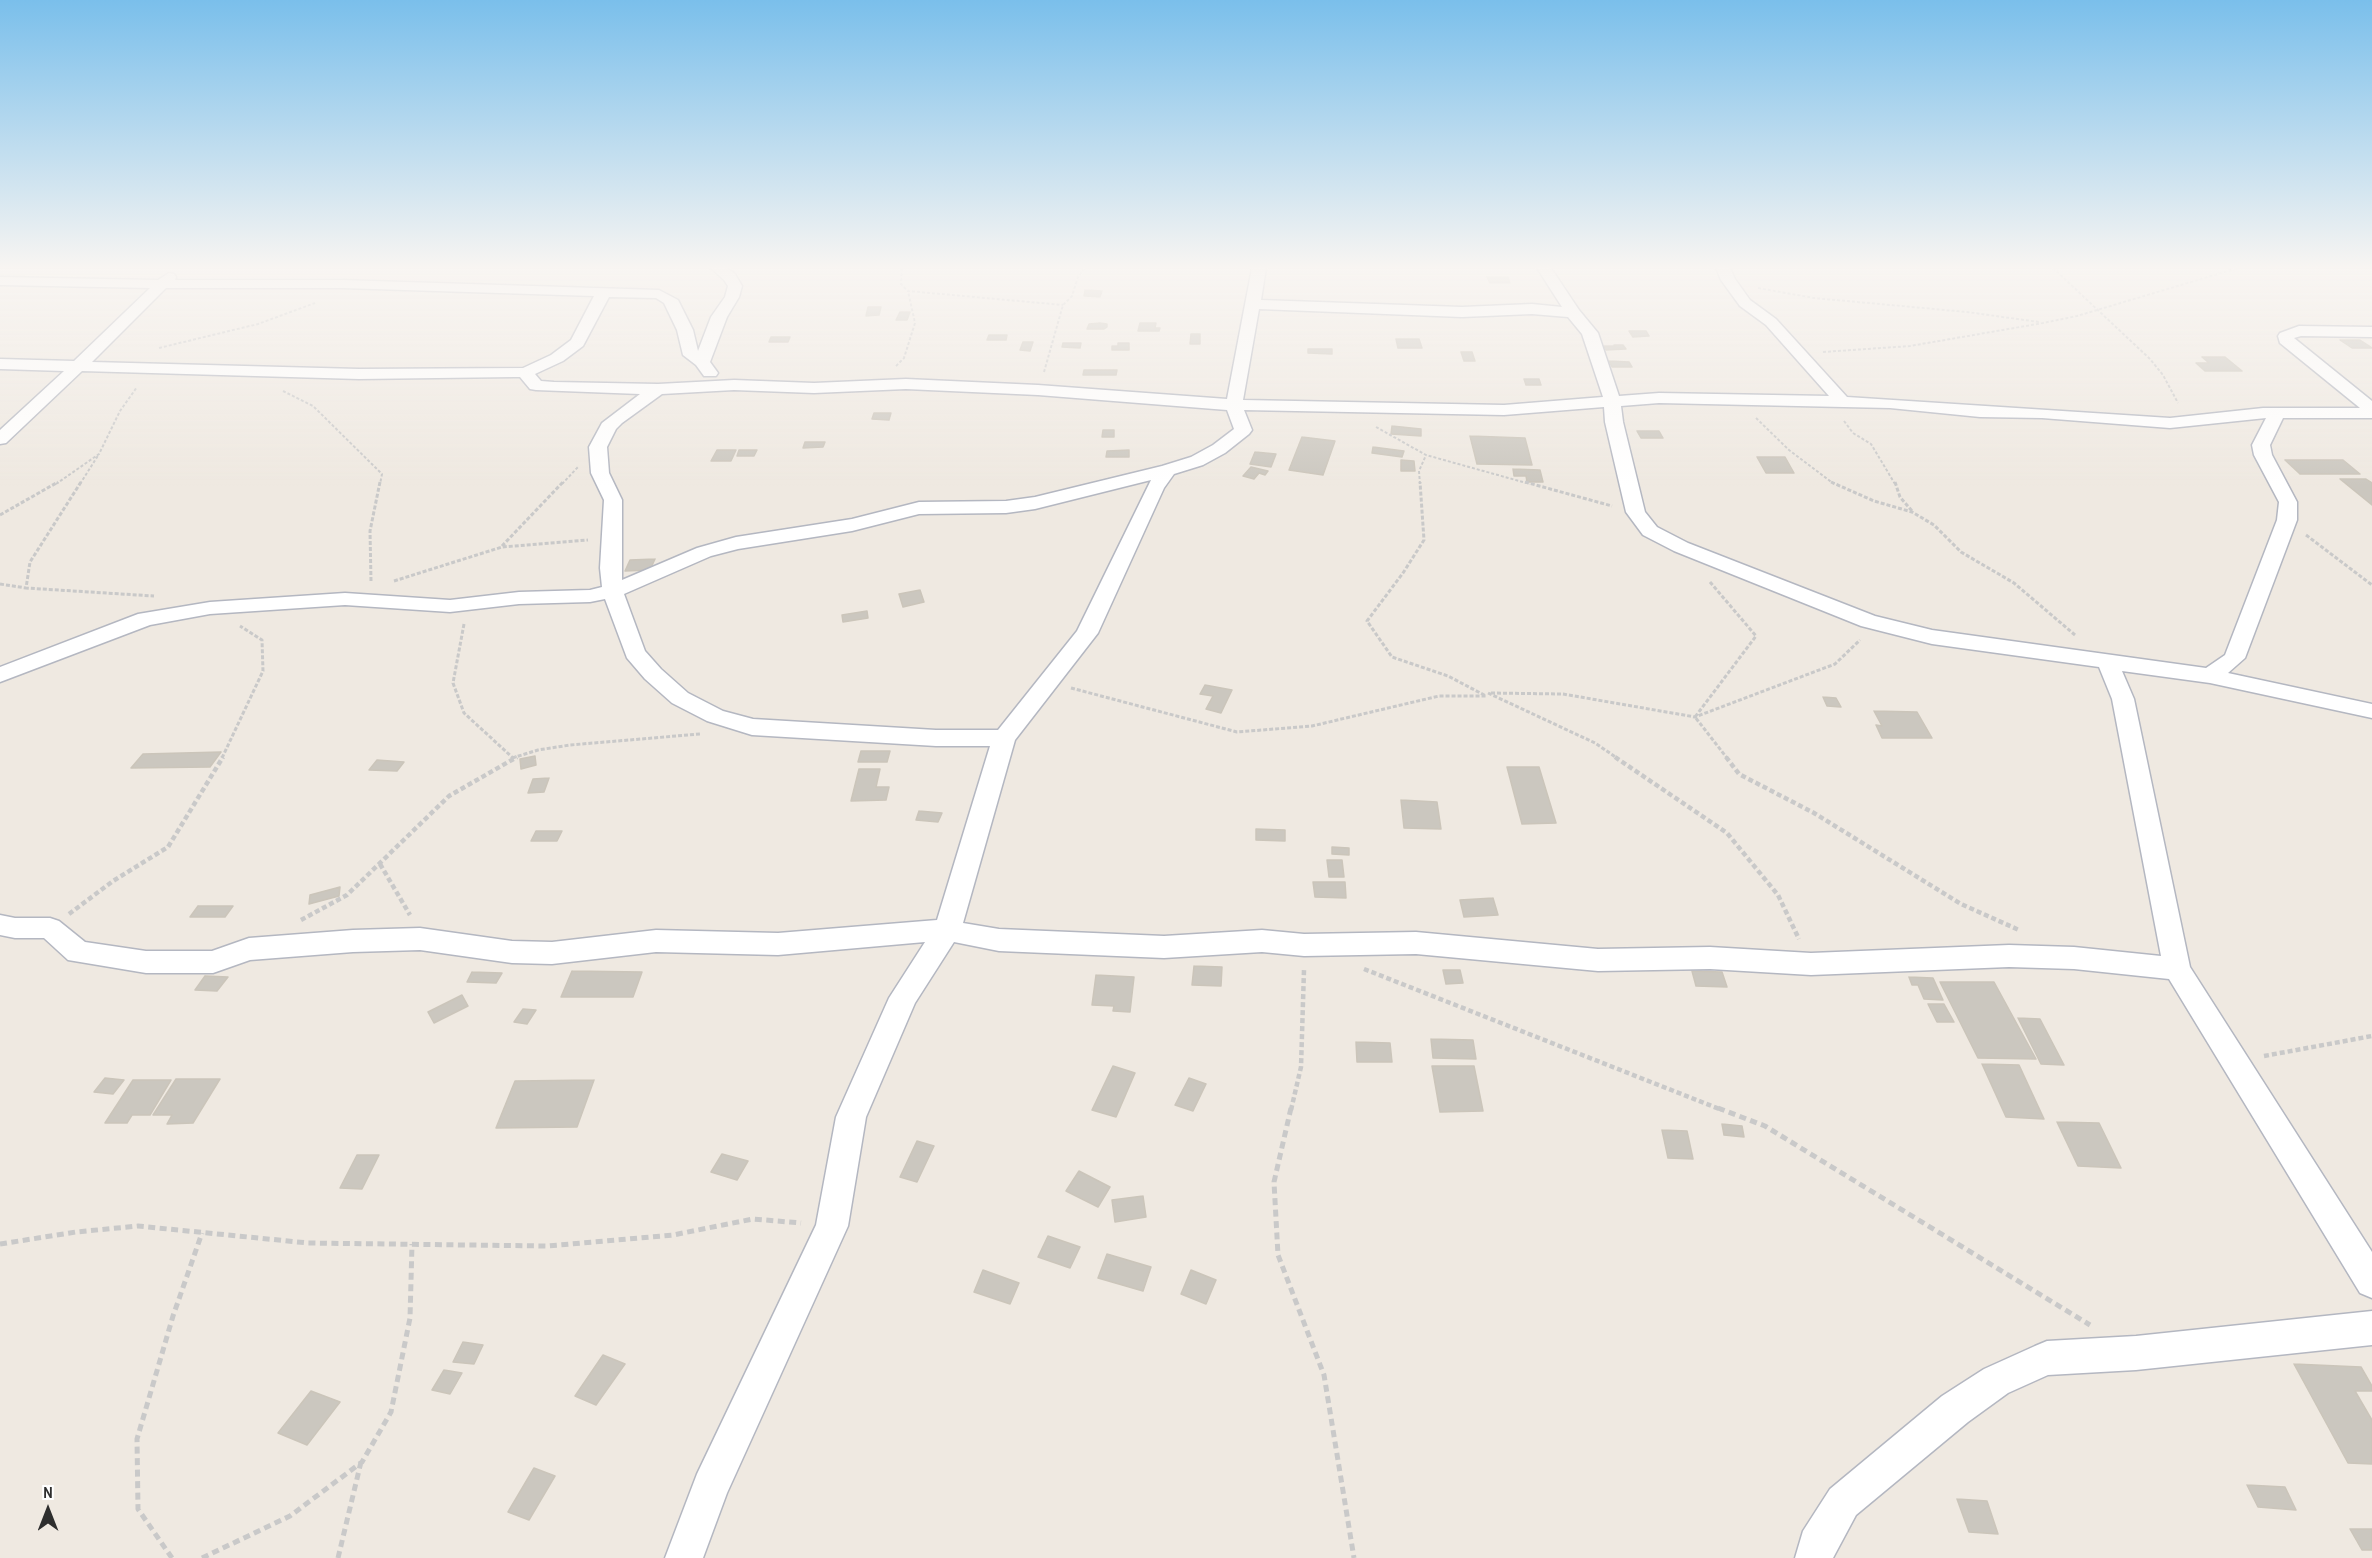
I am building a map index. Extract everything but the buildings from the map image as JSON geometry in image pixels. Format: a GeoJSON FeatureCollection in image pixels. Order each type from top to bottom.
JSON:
{"type":"FeatureCollection","features":[{"type":"Feature","properties":{"kind":"street"},"geometry":{"type":"LineString","coordinates":[[0,439],[103,341]]}},
{"type":"Feature","properties":{"kind":"street"},"geometry":{"type":"LineString","coordinates":[[0,364],[78,365],[149,370],[359,374],[525,373],[557,358],[578,341]]}},
{"type":"Feature","properties":{"kind":"street"},"geometry":{"type":"LineString","coordinates":[[687,341],[689,352],[702,362],[705,369],[734,385]]}},
{"type":"Feature","properties":{"kind":"street"},"geometry":{"type":"LineString","coordinates":[[702,362],[710,341]]}},
{"type":"Feature","properties":{"kind":"street"},"geometry":{"type":"LineString","coordinates":[[0,675],[146,619],[210,608],[345,599],[450,606],[519,598],[590,596],[613,591],[704,552],[736,543],[852,525],[919,508],[1006,507],[1035,503],[1168,470],[1197,462],[1219,449],[1243,430],[1234,405],[1245,341]]}},
{"type":"Feature","properties":{"kind":"street"},"geometry":{"type":"LineString","coordinates":[[1593,341],[1612,400],[1614,422],[1636,512],[1650,531],[1681,547],[1868,621],[1932,637],[2210,676],[2372,711]]}},
{"type":"Feature","properties":{"kind":"street"},"geometry":{"type":"LineString","coordinates":[[1789,341],[1842,401]]}},
{"type":"Feature","properties":{"kind":"street"},"geometry":{"type":"LineString","coordinates":[[2287,341],[2372,411]]}},
{"type":"Feature","properties":{"kind":"street"},"geometry":{"type":"LineString","coordinates":[[0,374],[46,365]]}},
{"type":"Feature","properties":{"kind":"street"},"geometry":{"type":"LineString","coordinates":[[525,373],[536,385],[544,386],[658,389],[734,385],[814,388],[906,384],[1038,390],[1234,405],[1342,408],[1504,410],[1612,400],[1738,399],[1890,403],[1980,412],[2170,423],[2234,415],[2372,411]]}},
{"type":"Feature","properties":{"kind":"street"},"geometry":{"type":"LineString","coordinates":[[658,389],[616,418],[608,427],[598,447],[600,472],[613,500],[610,568],[613,591],[635,653],[653,674],[680,698],[715,716],[752,727],[936,738],[1004,738]]}},
{"type":"Feature","properties":{"kind":"street"},"geometry":{"type":"LineString","coordinates":[[2210,676],[2234,658],[2287,520],[2288,502],[2263,455],[2261,445],[2277,413]]}},
{"type":"Feature","properties":{"kind":"street"},"geometry":{"type":"LineString","coordinates":[[684,1558],[710,1487],[832,1226],[851,1117],[903,998],[947,930],[1004,738],[1087,633],[1155,487],[1168,470]]}},
{"type":"Feature","properties":{"kind":"street"},"geometry":{"type":"LineString","coordinates":[[2108,663],[2123,699],[2177,969],[2372,1282]]}},
{"type":"Feature","properties":{"kind":"street"},"geometry":{"type":"LineString","coordinates":[[0,925],[15,928],[50,928],[78,952],[146,962],[213,962],[249,949],[420,939],[512,952],[552,953],[656,942],[778,944],[947,930],[999,940],[1152,947],[1262,942],[1304,945],[1416,944],[1598,960],[1710,958],[1811,964],[2020,956],[2074,958],[2177,969]]}},
{"type":"Feature","properties":{"kind":"street"},"geometry":{"type":"LineString","coordinates":[[1814,1558],[1817,1545],[1843,1502],[1955,1409],[1996,1381],[2047,1358],[2136,1353],[2372,1328]]}},
{"type":"Feature","properties":{"kind":"path"},"geometry":{"type":"LineString","coordinates":[[155,349],[189,341]]}},
{"type":"Feature","properties":{"kind":"path"},"geometry":{"type":"LineString","coordinates":[[895,367],[904,358],[909,341]]}},
{"type":"Feature","properties":{"kind":"path"},"geometry":{"type":"LineString","coordinates":[[1038,390],[1052,341]]}},
{"type":"Feature","properties":{"kind":"path"},"geometry":{"type":"LineString","coordinates":[[1802,354],[1910,346],[1941,341]]}},
{"type":"Feature","properties":{"kind":"path"},"geometry":{"type":"LineString","coordinates":[[2130,341],[2163,375],[2188,422]]}},
{"type":"Feature","properties":{"kind":"path"},"geometry":{"type":"LineString","coordinates":[[26,588],[30,562],[99,454],[120,411],[149,370]]}},
{"type":"Feature","properties":{"kind":"path"},"geometry":{"type":"LineString","coordinates":[[282,391],[313,406],[382,474],[370,531],[371,588],[345,599]]}},
{"type":"Feature","properties":{"kind":"path"},"geometry":{"type":"LineString","coordinates":[[1738,399],[1788,450],[1828,481],[1874,501],[1912,512],[1934,525],[1961,552],[2014,583],[2108,663]]}},
{"type":"Feature","properties":{"kind":"path"},"geometry":{"type":"LineString","coordinates":[[1842,401],[1839,413],[1853,433],[1871,444],[1894,480],[1900,497],[1912,512]]}},
{"type":"Feature","properties":{"kind":"path"},"geometry":{"type":"LineString","coordinates":[[1342,408],[1426,455],[1636,512]]}},
{"type":"Feature","properties":{"kind":"path"},"geometry":{"type":"LineString","coordinates":[[502,547],[598,447]]}},
{"type":"Feature","properties":{"kind":"path"},"geometry":{"type":"LineString","coordinates":[[0,515],[47,490],[99,454]]}},
{"type":"Feature","properties":{"kind":"path"},"geometry":{"type":"LineString","coordinates":[[1426,455],[1419,471],[1424,540],[1367,621],[1392,657],[1448,676],[1595,743],[1727,833],[1778,895],[1811,964]]}},
{"type":"Feature","properties":{"kind":"path"},"geometry":{"type":"LineString","coordinates":[[2287,520],[2372,585]]}},
{"type":"Feature","properties":{"kind":"path"},"geometry":{"type":"LineString","coordinates":[[393,581],[502,547],[612,538]]}},
{"type":"Feature","properties":{"kind":"path"},"geometry":{"type":"LineString","coordinates":[[1681,547],[1756,636],[1695,717]]}},
{"type":"Feature","properties":{"kind":"path"},"geometry":{"type":"LineString","coordinates":[[0,584],[26,588],[160,596]]}},
{"type":"Feature","properties":{"kind":"path"},"geometry":{"type":"LineString","coordinates":[[450,606],[464,625],[453,683],[464,713],[513,758]]}},
{"type":"Feature","properties":{"kind":"path"},"geometry":{"type":"LineString","coordinates":[[50,928],[113,881],[168,847],[229,748],[262,671],[262,640],[210,608]]}},
{"type":"Feature","properties":{"kind":"path"},"geometry":{"type":"LineString","coordinates":[[1050,682],[1237,732],[1312,726],[1439,696],[1487,694],[1563,694],[1695,717],[1835,664],[1862,639],[1868,621]]}},
{"type":"Feature","properties":{"kind":"path"},"geometry":{"type":"LineString","coordinates":[[1695,717],[1739,774],[1814,813],[1961,904],[2021,931]]}},
{"type":"Feature","properties":{"kind":"path"},"geometry":{"type":"LineString","coordinates":[[298,922],[346,895],[449,796],[513,758],[538,750],[570,745],[667,738],[752,727]]}},
{"type":"Feature","properties":{"kind":"path"},"geometry":{"type":"LineString","coordinates":[[380,864],[407,906],[420,939]]}},
{"type":"Feature","properties":{"kind":"path"},"geometry":{"type":"LineString","coordinates":[[1304,945],[1301,1067],[1274,1182],[1278,1255],[1324,1374],[1354,1558]]}},
{"type":"Feature","properties":{"kind":"path"},"geometry":{"type":"LineString","coordinates":[[1359,967],[1566,1050],[1765,1126],[2096,1329]]}},
{"type":"Feature","properties":{"kind":"path"},"geometry":{"type":"LineString","coordinates":[[2235,1062],[2372,1036]]}},
{"type":"Feature","properties":{"kind":"path"},"geometry":{"type":"LineString","coordinates":[[0,1244],[76,1232],[138,1226],[308,1243],[547,1246],[673,1235],[753,1219],[832,1226]]}},
{"type":"Feature","properties":{"kind":"path"},"geometry":{"type":"LineString","coordinates":[[172,1558],[138,1509],[137,1439],[173,1316],[202,1233]]}},
{"type":"Feature","properties":{"kind":"path"},"geometry":{"type":"LineString","coordinates":[[338,1558],[362,1462],[391,1412],[410,1318],[412,1244]]}},
{"type":"Feature","properties":{"kind":"path"},"geometry":{"type":"LineString","coordinates":[[202,1558],[290,1516],[362,1462]]}}]}
